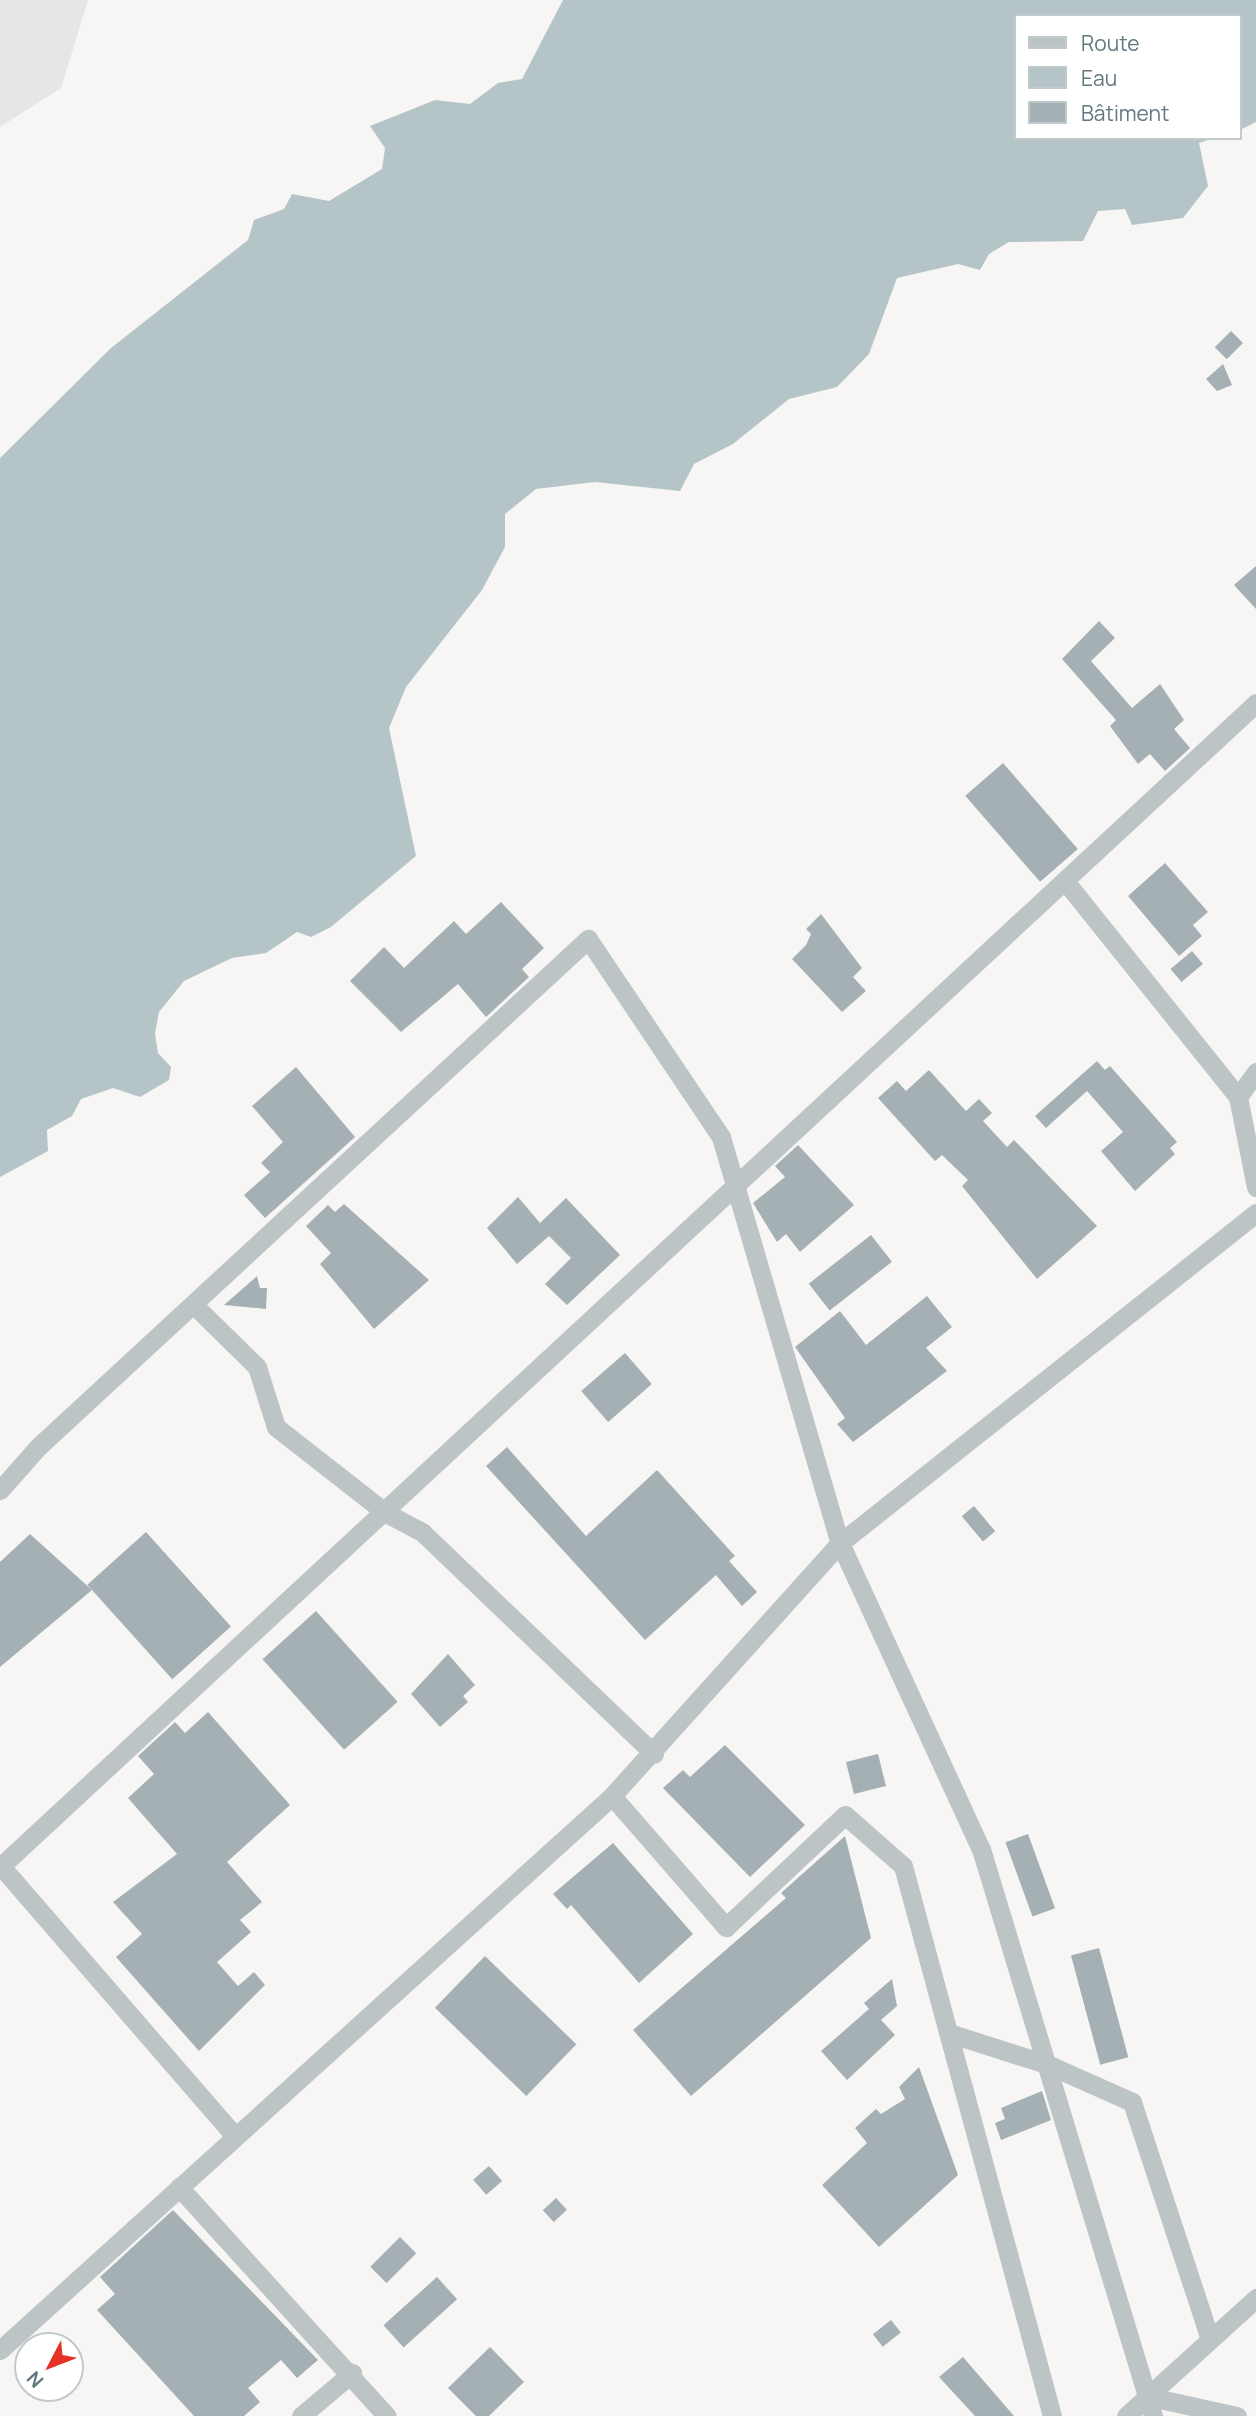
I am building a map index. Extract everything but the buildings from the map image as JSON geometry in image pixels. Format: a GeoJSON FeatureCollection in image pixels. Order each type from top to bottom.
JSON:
{"type":"FeatureCollection","features":[{"type":"Feature","properties":{"kind":"street"},"geometry":{"type":"LineString","coordinates":[[234,2135],[0,1866],[386,1513],[1256,703]]}},
{"type":"Feature","properties":{"kind":"street"},"geometry":{"type":"LineString","coordinates":[[1065,881],[1238,1097],[1256,1187]]}},
{"type":"Feature","properties":{"kind":"street"},"geometry":{"type":"LineString","coordinates":[[0,1490],[38,1447],[195,1306],[588,939],[721,1137],[733,1190],[840,1543],[981,1849],[1049,2064],[1153,2416]]}},
{"type":"Feature","properties":{"kind":"street"},"geometry":{"type":"LineString","coordinates":[[1238,1097],[1256,1072]]}},
{"type":"Feature","properties":{"kind":"street"},"geometry":{"type":"LineString","coordinates":[[0,2350],[234,2135],[612,1796],[654,1754],[840,1543],[1256,1213]]}},
{"type":"Feature","properties":{"kind":"street"},"geometry":{"type":"LineString","coordinates":[[195,1306],[257,1367],[276,1427],[386,1513],[422,1532],[654,1754]]}},
{"type":"Feature","properties":{"kind":"street"},"geometry":{"type":"LineString","coordinates":[[612,1796],[726,1927],[845,1815],[903,1866],[952,2034],[1052,2416]]}},
{"type":"Feature","properties":{"kind":"street"},"geometry":{"type":"LineString","coordinates":[[952,2034],[1049,2064],[1132,2102],[1210,2339]]}},
{"type":"Feature","properties":{"kind":"street"},"geometry":{"type":"LineString","coordinates":[[179,2187],[352,2374],[387,2416]]}},
{"type":"Feature","properties":{"kind":"street"},"geometry":{"type":"LineString","coordinates":[[1126,2416],[1256,2298]]}},
{"type":"Feature","properties":{"kind":"street"},"geometry":{"type":"LineString","coordinates":[[301,2416],[352,2374]]}},
{"type":"Feature","properties":{"kind":"street"},"geometry":{"type":"LineString","coordinates":[[1146,2396],[1237,2416]]}},
{"type":"Feature","properties":{"kind":"shaded area"},"geometry":{"type":"Polygon","coordinates":[[[0,0],[88,0],[61,88],[0,127],[0,0]]]}},
{"type":"Feature","properties":{"kind":"water"},"geometry":{"type":"Polygon","coordinates":[[[563,0],[1256,0],[1256,122],[1242,129],[1242,14],[1014,14],[1014,140],[1208,140],[1199,143],[1208,186],[1183,218],[1132,225],[1125,209],[1098,211],[1083,241],[1009,242],[989,254],[980,270],[958,264],[897,278],[869,354],[837,387],[789,399],[733,444],[694,464],[680,491],[595,482],[536,489],[505,514],[505,547],[482,590],[406,687],[389,728],[416,856],[331,927],[311,937],[297,932],[266,953],[232,958],[184,981],[159,1012],[155,1033],[158,1053],[171,1067],[169,1080],[140,1097],[113,1088],[81,1099],[72,1116],[47,1130],[48,1151],[0,1177],[0,458],[111,348],[248,240],[254,220],[284,209],[292,194],[329,201],[382,169],[385,148],[370,126],[435,100],[470,104],[498,83],[522,79],[563,0]]]}}]}
